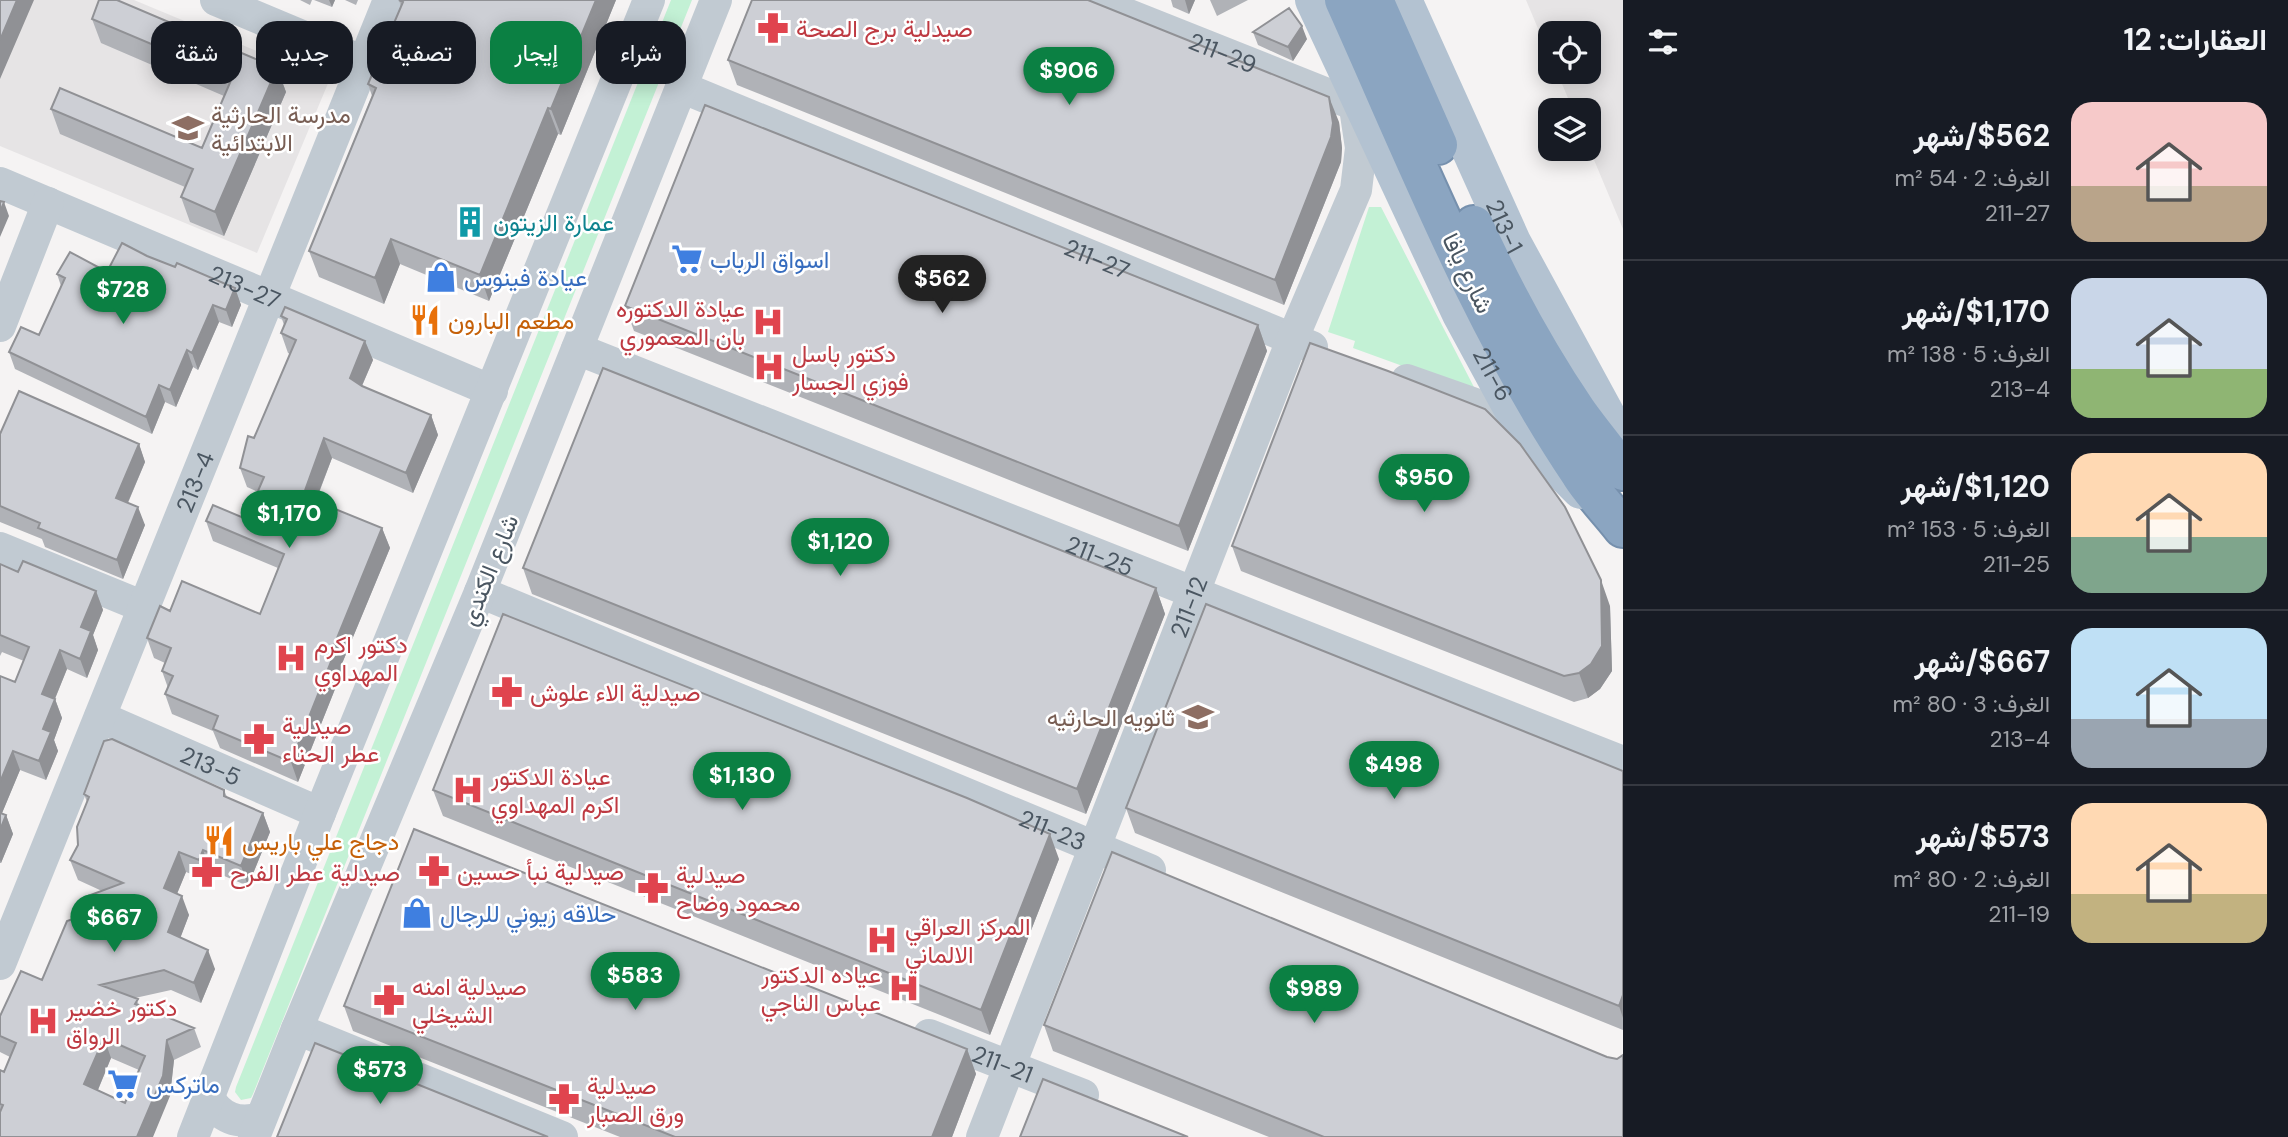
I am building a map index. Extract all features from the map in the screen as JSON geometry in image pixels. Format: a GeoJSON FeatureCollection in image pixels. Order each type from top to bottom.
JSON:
{"type":"FeatureCollection","features":[{"type":"Feature","properties":{"kind":"highway","name":"شارع يافا"},"geometry":{"type":"LineString","coordinates":[[1344,0],[1474,289],[1524,384],[1581,476],[1623,529]]}},
{"type":"Feature","properties":{"kind":"highway","name":"شارع يافا"},"geometry":{"type":"LineString","coordinates":[[1374,0],[1492,263],[1533,341],[1577,411],[1623,471]]}},
{"type":"Feature","properties":{"kind":"main road","name":"211-6"},"geometry":{"type":"LineString","coordinates":[[1314,0],[1351,88],[1461,314],[1518,419],[1544,453],[1623,529]]}},
{"type":"Feature","properties":{"kind":"main road","name":"213-1"},"geometry":{"type":"LineString","coordinates":[[1403,0],[1512,242],[1623,446]]}},
{"type":"Feature","properties":{"kind":"street"},"geometry":{"type":"LineString","coordinates":[[216,0],[364,62]]}},
{"type":"Feature","properties":{"kind":"street","name":"213-4"},"geometry":{"type":"LineString","coordinates":[[0,964],[7,928],[100,717],[389,0]]}},
{"type":"Feature","properties":{"kind":"street"},"geometry":{"type":"LineString","coordinates":[[193,1137],[320,813],[649,0]]}},
{"type":"Feature","properties":{"kind":"street","name":"شارع الكندي"},"geometry":{"type":"LineString","coordinates":[[258,1128],[297,1029],[398,825],[480,592],[716,0]]}},
{"type":"Feature","properties":{"kind":"street","name":"211-29"},"geometry":{"type":"LineString","coordinates":[[1091,0],[1351,88]]}},
{"type":"Feature","properties":{"kind":"street","name":"211-27"},"geometry":{"type":"LineString","coordinates":[[681,87],[1292,340],[1342,358]]}},
{"type":"Feature","properties":{"kind":"street","name":"211-12"},"geometry":{"type":"LineString","coordinates":[[982,1137],[1292,340],[1356,190],[1360,148],[1351,88]]}},
{"type":"Feature","properties":{"kind":"street","name":"213-27"},"geometry":{"type":"LineString","coordinates":[[0,183],[492,391]]}},
{"type":"Feature","properties":{"kind":"street"},"geometry":{"type":"LineString","coordinates":[[0,326],[48,203]]}},
{"type":"Feature","properties":{"kind":"street","name":"211-25"},"geometry":{"type":"LineString","coordinates":[[577,349],[1623,762]]}},
{"type":"Feature","properties":{"kind":"street"},"geometry":{"type":"LineString","coordinates":[[1380,371],[1518,419]]}},
{"type":"Feature","properties":{"kind":"street"},"geometry":{"type":"LineString","coordinates":[[0,548],[144,607]]}},
{"type":"Feature","properties":{"kind":"street","name":"211-23"},"geometry":{"type":"LineString","coordinates":[[480,592],[1172,879]]}},
{"type":"Feature","properties":{"kind":"street","name":"213-5"},"geometry":{"type":"LineString","coordinates":[[100,717],[320,813]]}},
{"type":"Feature","properties":{"kind":"street","name":"211-21"},"geometry":{"type":"LineString","coordinates":[[905,1025],[1111,1107]]}},
{"type":"Feature","properties":{"kind":"street"},"geometry":{"type":"LineString","coordinates":[[297,1029],[562,1137]]}},
{"type":"Feature","properties":{"kind":"street"},"geometry":{"type":"LineString","coordinates":[[208,1097],[221,1114],[258,1128]]}},
{"type":"Feature","properties":{"kind":"shaded area"},"geometry":{"type":"Polygon","coordinates":[[[0,0],[134,0],[185,21],[151,21],[151,84],[242,84],[242,45],[256,51],[256,84],[328,84],[257,253],[0,146],[0,0]]]}},
{"type":"Feature","properties":{"kind":"shaded area"},"geometry":{"type":"Polygon","coordinates":[[[1526,0],[1623,0],[1623,229],[1594,161],[1601,161],[1601,98],[1568,98],[1562,84],[1601,84],[1601,21],[1538,21],[1538,28],[1526,0]]]}},
{"type":"Feature","properties":{"kind":"green space"},"geometry":{"type":"Polygon","coordinates":[[[671,0],[692,0],[684,21],[663,21],[671,0]]]}},
{"type":"Feature","properties":{"kind":"green space"},"geometry":{"type":"Polygon","coordinates":[[[637,84],[658,84],[251,1098],[241,1100],[235,1092],[637,84]]]}},
{"type":"Feature","properties":{"kind":"green space"},"geometry":{"type":"Polygon","coordinates":[[[1369,207],[1381,207],[1477,393],[1353,348],[1355,341],[1328,332],[1369,207]]]}},
{"type":"Feature","properties":{"kind":"building"},"geometry":{"type":"Polygon","coordinates":[[[0,0],[17,0],[0,40],[0,0]]]}},
{"type":"Feature","properties":{"kind":"building"},"geometry":{"type":"Polygon","coordinates":[[[99,0],[117,0],[166,21],[151,21],[151,44],[92,19],[99,0]]]}},
{"type":"Feature","properties":{"kind":"building"},"geometry":{"type":"Polygon","coordinates":[[[399,0],[596,0],[582,34],[582,21],[490,21],[490,84],[561,84],[551,109],[548,108],[480,275],[391,239],[375,278],[309,251],[376,88],[368,84],[476,84],[476,21],[395,21],[403,2],[399,0]]]}},
{"type":"Feature","properties":{"kind":"building"},"geometry":{"type":"Polygon","coordinates":[[[752,0],[1088,0],[1329,97],[1333,123],[1331,137],[1275,280],[728,60],[752,0]]]}},
{"type":"Feature","properties":{"kind":"building"},"geometry":{"type":"Polygon","coordinates":[[[1289,8],[1302,26],[1288,47],[1253,32],[1289,8]]]}},
{"type":"Feature","properties":{"kind":"building"},"geometry":{"type":"Polygon","coordinates":[[[242,53],[256,59],[256,84],[270,84],[215,212],[181,197],[193,169],[51,109],[60,88],[202,148],[229,84],[242,84],[242,53]]]}},
{"type":"Feature","properties":{"kind":"building"},"geometry":{"type":"Polygon","coordinates":[[[705,105],[1258,325],[1179,526],[625,306],[705,105]]]}},
{"type":"Feature","properties":{"kind":"building"},"geometry":{"type":"Polygon","coordinates":[[[122,243],[147,256],[175,267],[177,263],[235,288],[226,310],[213,305],[192,353],[187,350],[170,390],[159,385],[146,417],[9,352],[21,327],[39,335],[65,278],[57,274],[70,252],[107,272],[122,243]]]}},
{"type":"Feature","properties":{"kind":"building"},"geometry":{"type":"Polygon","coordinates":[[[285,307],[365,341],[350,378],[362,386],[431,415],[406,473],[324,438],[303,496],[382,528],[333,648],[336,649],[291,762],[213,729],[218,716],[165,694],[173,676],[162,671],[171,648],[147,638],[160,606],[170,611],[182,581],[260,614],[284,554],[206,521],[213,505],[246,519],[264,477],[240,468],[248,436],[254,438],[296,340],[281,333],[287,319],[281,316],[285,307]]]}},
{"type":"Feature","properties":{"kind":"building"},"geometry":{"type":"Polygon","coordinates":[[[1310,343],[1485,409],[1520,444],[1565,507],[1601,580],[1602,646],[1591,664],[1579,673],[1564,676],[1232,546],[1310,343]]]}},
{"type":"Feature","properties":{"kind":"building"},"geometry":{"type":"Polygon","coordinates":[[[603,368],[1156,588],[1077,789],[523,568],[603,368]]]}},
{"type":"Feature","properties":{"kind":"building"},"geometry":{"type":"Polygon","coordinates":[[[19,391],[139,444],[116,498],[138,507],[117,560],[38,528],[40,523],[0,506],[0,434],[19,391]]]}},
{"type":"Feature","properties":{"kind":"building"},"geometry":{"type":"Polygon","coordinates":[[[23,561],[96,591],[81,627],[91,631],[80,659],[60,650],[42,694],[55,699],[43,729],[51,732],[39,761],[13,751],[0,782],[0,676],[15,682],[29,647],[0,635],[0,564],[18,572],[23,561]]]}},
{"type":"Feature","properties":{"kind":"building"},"geometry":{"type":"Polygon","coordinates":[[[1206,604],[1623,771],[1623,995],[1619,1006],[1126,808],[1206,604]]]}},
{"type":"Feature","properties":{"kind":"building"},"geometry":{"type":"Polygon","coordinates":[[[503,614],[967,798],[1050,834],[981,1010],[433,790],[503,614]]]}},
{"type":"Feature","properties":{"kind":"building"},"geometry":{"type":"Polygon","coordinates":[[[112,739],[224,790],[224,796],[263,813],[241,866],[203,850],[199,860],[179,852],[164,888],[182,896],[168,932],[208,950],[194,983],[164,970],[100,985],[138,999],[135,1004],[194,1028],[167,1040],[163,1076],[137,1137],[0,1137],[0,1112],[3,1105],[0,1104],[0,1070],[4,1072],[16,1043],[0,1036],[0,1016],[21,971],[42,980],[67,921],[93,912],[85,897],[123,883],[70,860],[78,845],[77,827],[89,797],[84,794],[104,741],[112,739]],[[104,1038],[84,1084],[125,1103],[145,1056],[104,1038]]]}},
{"type":"Feature","properties":{"kind":"building"},"geometry":{"type":"Polygon","coordinates":[[[0,813],[6,815],[0,830],[0,813]]]}},
{"type":"Feature","properties":{"kind":"building"},"geometry":{"type":"Polygon","coordinates":[[[414,829],[967,1049],[932,1137],[675,1137],[344,1006],[414,829]]]}},
{"type":"Feature","properties":{"kind":"building"},"geometry":{"type":"Polygon","coordinates":[[[1112,852],[1607,1057],[1617,1059],[1623,1055],[1623,1137],[1324,1137],[1044,1025],[1112,852]]]}},
{"type":"Feature","properties":{"kind":"building"},"geometry":{"type":"Polygon","coordinates":[[[315,1043],[548,1137],[277,1137],[315,1043]]]}},
{"type":"Feature","properties":{"kind":"building"},"geometry":{"type":"Polygon","coordinates":[[[1043,1079],[1188,1137],[1020,1137],[1043,1079]]]}},
{"type":"Feature","properties":{"kind":"place","name":"صيدلية برج الصحة"},"geometry":{"type":"Point","coordinates":[773,28]}},
{"type":"Feature","properties":{"kind":"place","name":"مدرسة الحارثية الابتدائية"},"geometry":{"type":"Point","coordinates":[188,128]}},
{"type":"Feature","properties":{"kind":"place","name":"عمارة الزيتون"},"geometry":{"type":"Point","coordinates":[470,222]}},
{"type":"Feature","properties":{"kind":"place","name":"اسواق الرباب"},"geometry":{"type":"Point","coordinates":[687,259]}},
{"type":"Feature","properties":{"kind":"place","name":"عيادة فينوس"},"geometry":{"type":"Point","coordinates":[441,277]}},
{"type":"Feature","properties":{"kind":"place","name":"مطعم البارون"},"geometry":{"type":"Point","coordinates":[425,320]}},
{"type":"Feature","properties":{"kind":"place","name":"عيادة الدكتوره بان المعموري"},"geometry":{"type":"Point","coordinates":[768,322]}},
{"type":"Feature","properties":{"kind":"place","name":"دكتور باسل فوزي الجسار"},"geometry":{"type":"Point","coordinates":[769,367]}},
{"type":"Feature","properties":{"kind":"place","name":"دكتور اكرم المهداوي"},"geometry":{"type":"Point","coordinates":[291,658]}},
{"type":"Feature","properties":{"kind":"place","name":"صيدلية الاء علوش"},"geometry":{"type":"Point","coordinates":[507,692]}},
{"type":"Feature","properties":{"kind":"place","name":"ثانويه الحارثيه"},"geometry":{"type":"Point","coordinates":[1198,717]}},
{"type":"Feature","properties":{"kind":"place","name":"صيدلية عطر الحناء"},"geometry":{"type":"Point","coordinates":[259,739]}},
{"type":"Feature","properties":{"kind":"place","name":"عيادة الدكتور اكرم المهداوي"},"geometry":{"type":"Point","coordinates":[468,790]}},
{"type":"Feature","properties":{"kind":"place","name":"دجاج علي باريس"},"geometry":{"type":"Point","coordinates":[219,841]}},
{"type":"Feature","properties":{"kind":"place","name":"صيدلية نبأ حسين"},"geometry":{"type":"Point","coordinates":[434,871]}},
{"type":"Feature","properties":{"kind":"place","name":"صيدلية عطر الفرح"},"geometry":{"type":"Point","coordinates":[207,872]}},
{"type":"Feature","properties":{"kind":"place","name":"صيدلية محمود وضاح"},"geometry":{"type":"Point","coordinates":[653,888]}},
{"type":"Feature","properties":{"kind":"place","name":"حلاقه زيوني للرجال"},"geometry":{"type":"Point","coordinates":[417,913]}},
{"type":"Feature","properties":{"kind":"place","name":"المركز العراقي الالماني"},"geometry":{"type":"Point","coordinates":[882,940]}},
{"type":"Feature","properties":{"kind":"place","name":"عياده الدكتور عباس الناجي"},"geometry":{"type":"Point","coordinates":[904,988]}},
{"type":"Feature","properties":{"kind":"place","name":"صيدلية امنه الشيخلي"},"geometry":{"type":"Point","coordinates":[389,1000]}},
{"type":"Feature","properties":{"kind":"place","name":"دكتور خضير الرواق"},"geometry":{"type":"Point","coordinates":[43,1021]}},
{"type":"Feature","properties":{"kind":"place","name":"ماتركس"},"geometry":{"type":"Point","coordinates":[123,1084]}},
{"type":"Feature","properties":{"kind":"place","name":"صيدلية ورق الصبار"},"geometry":{"type":"Point","coordinates":[564,1099]}}]}
